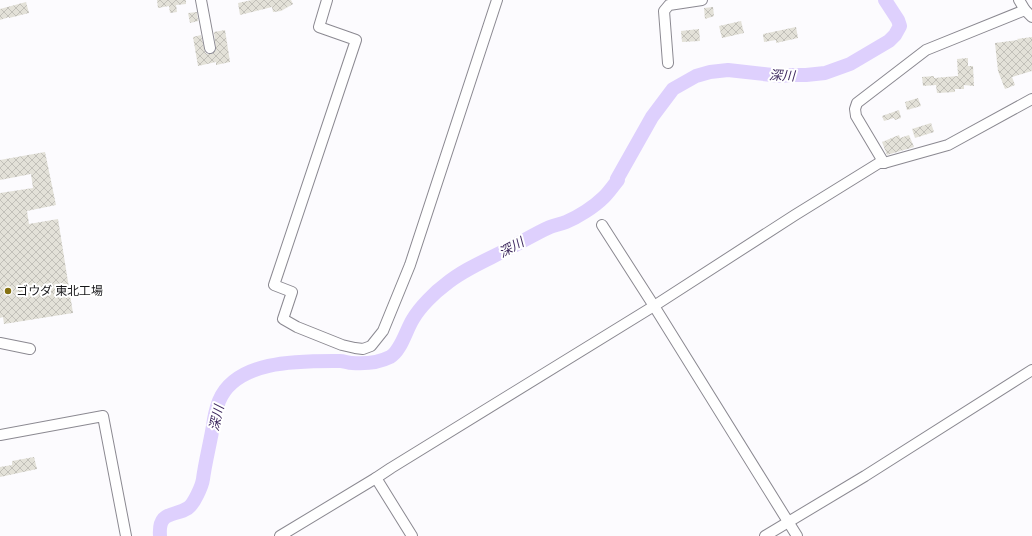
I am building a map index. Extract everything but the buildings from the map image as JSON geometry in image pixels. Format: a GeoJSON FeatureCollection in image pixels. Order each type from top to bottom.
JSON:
{"type":"FeatureCollection","features":[{"type":"Feature","properties":{"kind":"street"},"geometry":{"type":"LineString","coordinates":[[201,0],[210,48]]}},
{"type":"Feature","properties":{"kind":"street"},"geometry":{"type":"LineString","coordinates":[[327,0],[319,27],[356,40],[274,285],[292,292],[283,319],[297,327],[342,345],[363,349],[371,346],[383,331],[410,265],[497,0]]}},
{"type":"Feature","properties":{"kind":"street"},"geometry":{"type":"LineString","coordinates":[[668,63],[664,11],[670,5],[702,0]]}},
{"type":"Feature","properties":{"kind":"street"},"geometry":{"type":"LineString","coordinates":[[884,163],[856,116],[855,108],[857,103],[926,50],[1029,14],[1019,0]]}},
{"type":"Feature","properties":{"kind":"street"},"geometry":{"type":"LineString","coordinates":[[280,536],[654,306],[801,211],[879,163],[884,163],[948,145],[1032,99]]}},
{"type":"Feature","properties":{"kind":"street"},"geometry":{"type":"LineString","coordinates":[[602,225],[797,536]]}},
{"type":"Feature","properties":{"kind":"street"},"geometry":{"type":"LineString","coordinates":[[0,343],[30,349]]}},
{"type":"Feature","properties":{"kind":"street"},"geometry":{"type":"LineString","coordinates":[[765,536],[865,476],[1032,370]]}},
{"type":"Feature","properties":{"kind":"street"},"geometry":{"type":"LineString","coordinates":[[0,435],[102,416],[126,536]]}},
{"type":"Feature","properties":{"kind":"street"},"geometry":{"type":"LineString","coordinates":[[376,478],[412,536]]}},
{"type":"Feature","properties":{"kind":"waterway","name":"深川"},"geometry":{"type":"LineString","coordinates":[[160,536],[160,528],[164,518],[183,511],[193,503],[202,482],[219,401],[228,387],[240,377],[255,370],[272,365],[307,361],[367,363],[381,361],[390,357],[397,350],[416,314],[442,287],[468,269],[550,227],[576,217],[600,201],[618,180],[617,179],[652,117],[673,89],[696,76],[710,72],[728,70],[781,76],[806,75],[825,73],[850,64],[889,41],[895,35],[900,26],[898,20],[885,0]]}},
{"type":"Feature","properties":{"kind":"place","name":"ゴウダ 東北工場"},"geometry":{"type":"Point","coordinates":[8,291]}}]}
